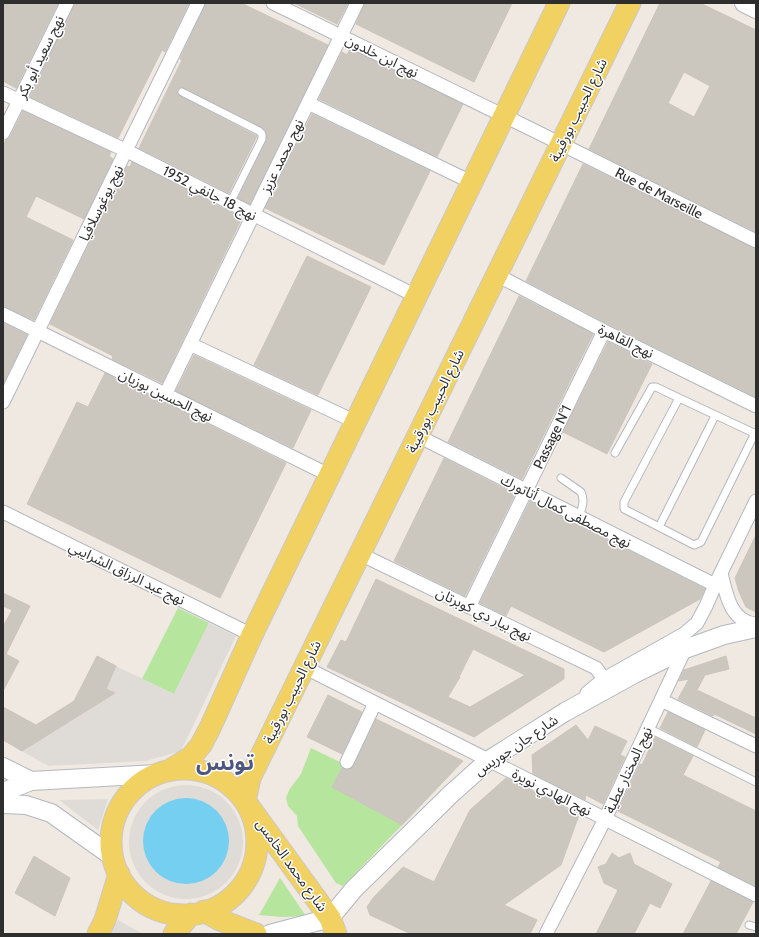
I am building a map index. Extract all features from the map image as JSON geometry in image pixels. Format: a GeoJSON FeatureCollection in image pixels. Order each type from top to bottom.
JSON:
{"type":"FeatureCollection","features":[{"type":"Feature","properties":{"kind":"main road"},"geometry":{"type":"LineString","coordinates":[[3,792],[31,781],[164,772],[179,769],[206,772],[220,778],[240,794],[245,801],[253,820],[257,840],[256,853],[246,879],[238,890],[223,903],[198,913],[177,914],[162,911],[149,905],[137,897],[126,886],[116,865],[111,842],[117,814],[124,801],[133,790],[144,781],[164,772],[191,757],[201,746],[252,635],[471,182],[497,113],[559,3]]}},
{"type":"Feature","properties":{"kind":"main road","name":"شارع الحبيب بورقيبة"},"geometry":{"type":"LineString","coordinates":[[245,801],[250,778],[630,3]]}},
{"type":"Feature","properties":{"kind":"main road"},"geometry":{"type":"LineString","coordinates":[[744,3],[756,9]]}},
{"type":"Feature","properties":{"kind":"main road","name":"شارع جان جوريس"},"geometry":{"type":"LineString","coordinates":[[337,929],[364,879],[489,760],[565,712],[634,674],[686,649],[724,635],[756,628]]}},
{"type":"Feature","properties":{"kind":"main road"},"geometry":{"type":"LineString","coordinates":[[3,767],[31,781]]}},
{"type":"Feature","properties":{"kind":"main road","name":"شارع محمد الخامس"},"geometry":{"type":"LineString","coordinates":[[245,801],[337,929]]}},
{"type":"Feature","properties":{"kind":"main road"},"geometry":{"type":"LineString","coordinates":[[3,804],[26,805],[51,813],[116,865]]}},
{"type":"Feature","properties":{"kind":"main road"},"geometry":{"type":"LineString","coordinates":[[98,934],[105,920],[116,865]]}},
{"type":"Feature","properties":{"kind":"main road"},"geometry":{"type":"LineString","coordinates":[[198,913],[220,920],[250,933]]}},
{"type":"Feature","properties":{"kind":"main road"},"geometry":{"type":"LineString","coordinates":[[174,934],[198,913]]}},
{"type":"Feature","properties":{"kind":"main road"},"geometry":{"type":"LineString","coordinates":[[270,934],[337,929]]}},
{"type":"Feature","properties":{"kind":"street","name":"نهج سعيد أبو بكر"},"geometry":{"type":"LineString","coordinates":[[3,133],[67,3]]}},
{"type":"Feature","properties":{"kind":"street","name":"نهج يوغوسلافيا"},"geometry":{"type":"LineString","coordinates":[[3,402],[198,3]]}},
{"type":"Feature","properties":{"kind":"street","name":"نهج ابن خلدون"},"geometry":{"type":"LineString","coordinates":[[273,3],[561,144]]}},
{"type":"Feature","properties":{"kind":"street","name":"نهج محمد عزيز"},"geometry":{"type":"LineString","coordinates":[[165,395],[357,3]]}},
{"type":"Feature","properties":{"kind":"street","name":"نهج 18 جانفي 1952"},"geometry":{"type":"LineString","coordinates":[[3,93],[127,151],[416,296]]}},
{"type":"Feature","properties":{"kind":"street"},"geometry":{"type":"LineString","coordinates":[[308,103],[471,182]]}},
{"type":"Feature","properties":{"kind":"street","name":"Rue de Marseille"},"geometry":{"type":"LineString","coordinates":[[561,144],[756,241]]}},
{"type":"Feature","properties":{"kind":"street","name":"نهج القاهرة"},"geometry":{"type":"LineString","coordinates":[[497,275],[604,331],[756,406]]}},
{"type":"Feature","properties":{"kind":"street","name":"نهج الحسين بوزيان"},"geometry":{"type":"LineString","coordinates":[[3,314],[329,475]]}},
{"type":"Feature","properties":{"kind":"street","name":"Passage N°1"},"geometry":{"type":"LineString","coordinates":[[469,607],[604,331]]}},
{"type":"Feature","properties":{"kind":"street"},"geometry":{"type":"LineString","coordinates":[[190,344],[356,422]]}},
{"type":"Feature","properties":{"kind":"street","name":"نهج مصطفى كمال أتاتورك"},"geometry":{"type":"LineString","coordinates":[[418,436],[715,585]]}},
{"type":"Feature","properties":{"kind":"street"},"geometry":{"type":"LineString","coordinates":[[565,712],[604,679],[684,634],[696,623],[706,606],[756,501]]}},
{"type":"Feature","properties":{"kind":"street","name":"نهج عبد الرزاق الشرايبي"},"geometry":{"type":"LineString","coordinates":[[3,512],[252,635]]}},
{"type":"Feature","properties":{"kind":"street","name":"نهج بيار دي كوبرتان"},"geometry":{"type":"LineString","coordinates":[[360,554],[596,668],[604,679]]}},
{"type":"Feature","properties":{"kind":"street"},"geometry":{"type":"LineString","coordinates":[[721,573],[726,595],[732,610],[739,618],[750,624],[756,624]]}},
{"type":"Feature","properties":{"kind":"street","name":"نهج المختار عطية"},"geometry":{"type":"LineString","coordinates":[[546,934],[604,819],[686,649]]}},
{"type":"Feature","properties":{"kind":"street","name":"نهج الهادي نويرة"},"geometry":{"type":"LineString","coordinates":[[304,667],[756,895]]}},
{"type":"Feature","properties":{"kind":"street"},"geometry":{"type":"LineString","coordinates":[[661,700],[756,746]]}},
{"type":"Feature","properties":{"kind":"street"},"geometry":{"type":"LineString","coordinates":[[347,762],[375,703]]}},
{"type":"Feature","properties":{"kind":"lane"},"geometry":{"type":"LineString","coordinates":[[182,92],[260,131],[262,134],[262,139],[230,203]]}},
{"type":"Feature","properties":{"kind":"lane"},"geometry":{"type":"LineString","coordinates":[[615,453],[652,388],[656,387],[679,398],[715,416],[755,433],[701,542],[694,544],[624,509],[624,502],[679,398]]}},
{"type":"Feature","properties":{"kind":"lane"},"geometry":{"type":"LineString","coordinates":[[659,527],[715,416]]}},
{"type":"Feature","properties":{"kind":"lane"},"geometry":{"type":"LineString","coordinates":[[561,478],[581,492],[584,502],[579,517]]}},
{"type":"Feature","properties":{"kind":"lane"},"geometry":{"type":"LineString","coordinates":[[648,728],[756,782]]}},
{"type":"Feature","properties":{"kind":"green space"},"geometry":{"type":"Polygon","coordinates":[[[178,608],[209,623],[174,694],[142,679],[178,608]]]}},
{"type":"Feature","properties":{"kind":"green space"},"geometry":{"type":"Polygon","coordinates":[[[311,748],[344,764],[332,787],[402,825],[343,886],[336,883],[298,826],[297,816],[288,806],[286,798],[289,790],[301,774],[311,748]]]}},
{"type":"Feature","properties":{"kind":"green space"},"geometry":{"type":"Polygon","coordinates":[[[280,878],[306,916],[282,917],[259,915],[280,878]]]}},
{"type":"Feature","properties":{"kind":"shaded area"},"geometry":{"type":"Polygon","coordinates":[[[209,623],[236,636],[181,751],[146,761],[48,766],[22,751],[115,693],[106,689],[116,666],[174,694],[209,623]]]}},
{"type":"Feature","properties":{"kind":"shaded area"},"geometry":{"type":"Polygon","coordinates":[[[186,785],[208,789],[227,801],[239,820],[243,842],[239,864],[227,883],[208,895],[186,899],[164,895],[145,883],[133,864],[129,842],[133,820],[145,801],[164,789],[186,785]]]}},
{"type":"Feature","properties":{"kind":"shaded area"},"geometry":{"type":"Polygon","coordinates":[[[108,799],[98,830],[59,800],[108,799]]]}},
{"type":"Feature","properties":{"kind":"shaded area"},"geometry":{"type":"Polygon","coordinates":[[[118,920],[143,934],[111,934],[118,920]]]}},
{"type":"Feature","properties":{"kind":"water"},"geometry":{"type":"Polygon","coordinates":[[[186,798],[202,801],[210,805],[222,817],[226,825],[229,841],[226,857],[222,865],[210,877],[202,881],[186,884],[170,881],[162,877],[150,865],[146,857],[143,841],[146,825],[150,817],[162,805],[170,801],[186,798]]]}},
{"type":"Feature","properties":{"kind":"building"},"geometry":{"type":"Polygon","coordinates":[[[3,3],[58,3],[16,88],[3,81],[3,3]]]}},
{"type":"Feature","properties":{"kind":"building"},"geometry":{"type":"Polygon","coordinates":[[[75,3],[189,3],[165,52],[162,50],[118,138],[30,97],[75,3]]]}},
{"type":"Feature","properties":{"kind":"building"},"geometry":{"type":"Polygon","coordinates":[[[206,3],[241,3],[328,45],[250,204],[238,198],[266,141],[266,131],[261,127],[184,88],[177,90],[180,96],[257,136],[229,193],[139,148],[182,60],[180,59],[206,3]]]}},
{"type":"Feature","properties":{"kind":"building"},"geometry":{"type":"Polygon","coordinates":[[[294,3],[348,3],[337,24],[294,3]]]}},
{"type":"Feature","properties":{"kind":"building"},"geometry":{"type":"Polygon","coordinates":[[[365,3],[512,3],[474,82],[356,24],[365,3]]]}},
{"type":"Feature","properties":{"kind":"building"},"geometry":{"type":"Polygon","coordinates":[[[660,3],[700,3],[756,30],[756,232],[589,149],[660,3]],[[684,72],[668,103],[694,117],[710,86],[684,72]]]}},
{"type":"Feature","properties":{"kind":"building"},"geometry":{"type":"Polygon","coordinates":[[[350,49],[463,104],[437,157],[319,99],[342,52],[347,55],[350,49]]]}},
{"type":"Feature","properties":{"kind":"building"},"geometry":{"type":"Polygon","coordinates":[[[23,111],[111,152],[109,156],[113,159],[84,219],[36,196],[26,217],[73,240],[34,320],[3,306],[3,147],[6,140],[10,137],[23,111]]]}},
{"type":"Feature","properties":{"kind":"building"},"geometry":{"type":"Polygon","coordinates":[[[312,114],[430,171],[384,265],[265,208],[312,114]]]}},
{"type":"Feature","properties":{"kind":"building"},"geometry":{"type":"Polygon","coordinates":[[[132,162],[242,218],[162,383],[112,359],[113,356],[50,324],[127,166],[130,167],[132,162]]]}},
{"type":"Feature","properties":{"kind":"building"},"geometry":{"type":"Polygon","coordinates":[[[583,164],[756,249],[756,397],[608,324],[526,281],[583,164]]]}},
{"type":"Feature","properties":{"kind":"building"},"geometry":{"type":"Polygon","coordinates":[[[307,256],[371,287],[318,395],[254,365],[307,256]]]}},
{"type":"Feature","properties":{"kind":"building"},"geometry":{"type":"Polygon","coordinates":[[[519,296],[593,334],[522,479],[448,442],[519,296]]]}},
{"type":"Feature","properties":{"kind":"building"},"geometry":{"type":"Polygon","coordinates":[[[3,323],[27,335],[3,384],[3,323]]]}},
{"type":"Feature","properties":{"kind":"building"},"geometry":{"type":"Polygon","coordinates":[[[608,342],[652,364],[607,454],[563,432],[608,342]]]}},
{"type":"Feature","properties":{"kind":"building"},"geometry":{"type":"Polygon","coordinates":[[[194,355],[311,410],[293,448],[176,391],[194,355]]]}},
{"type":"Feature","properties":{"kind":"building"},"geometry":{"type":"Polygon","coordinates":[[[105,373],[286,463],[220,598],[27,504],[77,402],[88,407],[105,373]]]}},
{"type":"Feature","properties":{"kind":"building"},"geometry":{"type":"Polygon","coordinates":[[[444,458],[515,494],[465,596],[394,561],[444,458]]]}},
{"type":"Feature","properties":{"kind":"building"},"geometry":{"type":"Polygon","coordinates":[[[530,501],[705,589],[700,599],[604,652],[511,606],[506,616],[480,603],[530,501]]]}},
{"type":"Feature","properties":{"kind":"building"},"geometry":{"type":"Polygon","coordinates":[[[756,535],[756,612],[746,607],[739,592],[735,578],[756,535]]]}},
{"type":"Feature","properties":{"kind":"building"},"geometry":{"type":"Polygon","coordinates":[[[376,579],[564,669],[564,679],[474,737],[327,667],[341,640],[346,642],[376,579]],[[473,649],[460,677],[448,697],[470,707],[525,675],[473,649]]]}},
{"type":"Feature","properties":{"kind":"building"},"geometry":{"type":"Polygon","coordinates":[[[3,593],[30,606],[6,654],[19,661],[3,691],[3,627],[12,610],[3,606],[3,593]]]}},
{"type":"Feature","properties":{"kind":"building"},"geometry":{"type":"Polygon","coordinates":[[[97,656],[116,666],[106,689],[115,693],[22,751],[3,740],[3,707],[36,725],[74,701],[97,656]]]}},
{"type":"Feature","properties":{"kind":"building"},"geometry":{"type":"Polygon","coordinates":[[[726,656],[729,669],[705,675],[697,690],[756,718],[756,734],[678,699],[689,679],[679,681],[684,670],[726,656]]]}},
{"type":"Feature","properties":{"kind":"building"},"geometry":{"type":"Polygon","coordinates":[[[328,695],[362,712],[342,754],[307,737],[328,695]]]}},
{"type":"Feature","properties":{"kind":"building"},"geometry":{"type":"Polygon","coordinates":[[[668,712],[705,730],[697,747],[660,728],[668,712]]]}},
{"type":"Feature","properties":{"kind":"building"},"geometry":{"type":"Polygon","coordinates":[[[376,719],[463,761],[402,825],[332,787],[342,768],[348,770],[354,765],[376,719]]]}},
{"type":"Feature","properties":{"kind":"building"},"geometry":{"type":"Polygon","coordinates":[[[576,725],[588,740],[595,726],[627,741],[620,755],[625,757],[603,804],[586,795],[585,800],[533,774],[532,755],[576,725]]]}},
{"type":"Feature","properties":{"kind":"building"},"geometry":{"type":"Polygon","coordinates":[[[655,737],[693,756],[683,775],[756,811],[756,886],[718,867],[721,862],[618,811],[640,764],[642,765],[655,737]]]}},
{"type":"Feature","properties":{"kind":"building"},"geometry":{"type":"Polygon","coordinates":[[[506,778],[579,815],[561,865],[504,905],[537,920],[530,934],[411,934],[370,915],[367,907],[373,898],[403,867],[434,882],[470,810],[506,778]]]}},
{"type":"Feature","properties":{"kind":"building"},"geometry":{"type":"Polygon","coordinates":[[[612,853],[619,858],[630,853],[634,864],[672,884],[660,908],[650,903],[634,934],[596,934],[618,890],[604,883],[598,867],[606,864],[612,853]]]}},
{"type":"Feature","properties":{"kind":"building"},"geometry":{"type":"Polygon","coordinates":[[[34,856],[70,878],[55,916],[15,893],[34,856]]]}},
{"type":"Feature","properties":{"kind":"building"},"geometry":{"type":"Polygon","coordinates":[[[711,881],[753,902],[736,934],[683,934],[711,881]]]}},
{"type":"Feature","properties":{"kind":"district","name":"تونس"},"geometry":{"type":"Point","coordinates":[225,762]}}]}
